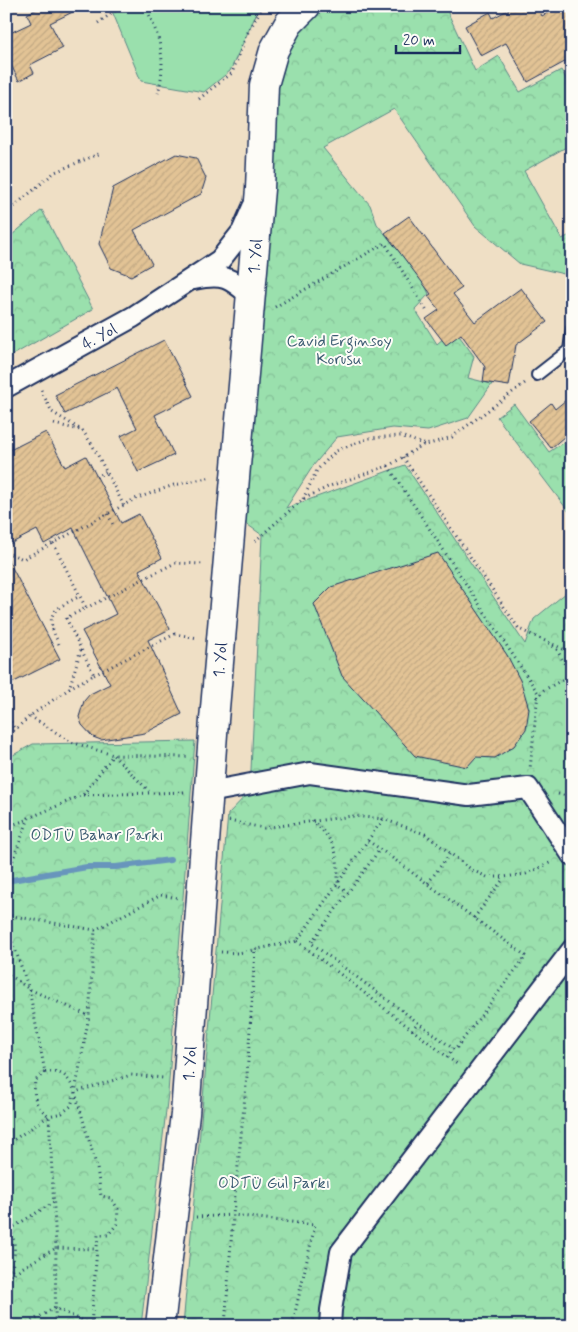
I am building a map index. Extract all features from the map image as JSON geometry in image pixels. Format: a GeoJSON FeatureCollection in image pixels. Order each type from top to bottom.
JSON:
{"type":"FeatureCollection","features":[{"type":"Feature","properties":{"kind":"street","name":"1. Yol"},"geometry":{"type":"LineString","coordinates":[[160,1326],[187,1081],[211,758],[260,189],[264,86],[274,50],[289,23],[306,6]]}},
{"type":"Feature","properties":{"kind":"street","name":"4. Yol"},"geometry":{"type":"LineString","coordinates":[[6,387],[133,317],[220,260],[242,232],[260,189]]}},
{"type":"Feature","properties":{"kind":"street","name":"4. Yol"},"geometry":{"type":"LineString","coordinates":[[190,280],[214,275],[234,282],[249,309]]}},
{"type":"Feature","properties":{"kind":"street"},"geometry":{"type":"LineString","coordinates":[[208,804],[310,774],[469,795],[528,788],[571,855]]}},
{"type":"Feature","properties":{"kind":"street"},"geometry":{"type":"LineString","coordinates":[[330,1326],[330,1310],[341,1252],[572,950]]}},
{"type":"Feature","properties":{"kind":"lane"},"geometry":{"type":"LineString","coordinates":[[536,375],[569,350],[572,328]]}},
{"type":"Feature","properties":{"kind":"path"},"geometry":{"type":"LineString","coordinates":[[98,23],[122,6]]}},
{"type":"Feature","properties":{"kind":"path"},"geometry":{"type":"LineString","coordinates":[[145,6],[157,30],[162,53],[163,74],[158,93]]}},
{"type":"Feature","properties":{"kind":"path"},"geometry":{"type":"LineString","coordinates":[[199,99],[232,73],[247,34],[263,6]]}},
{"type":"Feature","properties":{"kind":"path"},"geometry":{"type":"LineString","coordinates":[[6,213],[55,172],[101,152]]}},
{"type":"Feature","properties":{"kind":"path"},"geometry":{"type":"LineString","coordinates":[[249,309],[385,244],[428,313]]}},
{"type":"Feature","properties":{"kind":"path"},"geometry":{"type":"LineString","coordinates":[[32,374],[52,412],[83,431],[93,446],[124,506]]}},
{"type":"Feature","properties":{"kind":"path"},"geometry":{"type":"LineString","coordinates":[[94,675],[66,618],[175,563],[228,564],[303,499],[330,486],[388,466],[424,445],[452,437],[536,375]]}},
{"type":"Feature","properties":{"kind":"path"},"geometry":{"type":"LineString","coordinates":[[54,424],[83,431]]}},
{"type":"Feature","properties":{"kind":"path"},"geometry":{"type":"LineString","coordinates":[[303,499],[317,470],[336,451],[368,438],[400,436],[424,445]]}},
{"type":"Feature","properties":{"kind":"path"},"geometry":{"type":"LineString","coordinates":[[403,457],[519,629],[546,639],[572,653]]}},
{"type":"Feature","properties":{"kind":"path"},"geometry":{"type":"LineString","coordinates":[[388,466],[538,693],[528,788]]}},
{"type":"Feature","properties":{"kind":"path"},"geometry":{"type":"LineString","coordinates":[[96,477],[106,472]]}},
{"type":"Feature","properties":{"kind":"path"},"geometry":{"type":"LineString","coordinates":[[6,552],[23,559],[135,499],[174,485],[217,476]]}},
{"type":"Feature","properties":{"kind":"path"},"geometry":{"type":"LineString","coordinates":[[108,514],[114,527]]}},
{"type":"Feature","properties":{"kind":"path"},"geometry":{"type":"LineString","coordinates":[[52,543],[86,608]]}},
{"type":"Feature","properties":{"kind":"path"},"geometry":{"type":"LineString","coordinates":[[59,644],[51,628],[50,620],[57,608],[80,596]]}},
{"type":"Feature","properties":{"kind":"path"},"geometry":{"type":"LineString","coordinates":[[6,738],[30,716],[69,689],[175,634],[221,642]]}},
{"type":"Feature","properties":{"kind":"path"},"geometry":{"type":"LineString","coordinates":[[537,698],[544,690],[572,675],[557,650],[546,639]]}},
{"type":"Feature","properties":{"kind":"path"},"geometry":{"type":"LineString","coordinates":[[69,689],[81,649]]}},
{"type":"Feature","properties":{"kind":"path"},"geometry":{"type":"LineString","coordinates":[[6,713],[15,730]]}},
{"type":"Feature","properties":{"kind":"path"},"geometry":{"type":"LineString","coordinates":[[30,716],[71,742],[113,755],[211,758]]}},
{"type":"Feature","properties":{"kind":"path"},"geometry":{"type":"LineString","coordinates":[[113,755],[149,791]]}},
{"type":"Feature","properties":{"kind":"path"},"geometry":{"type":"LineString","coordinates":[[82,794],[113,755]]}},
{"type":"Feature","properties":{"kind":"path"},"geometry":{"type":"LineString","coordinates":[[6,827],[82,794],[149,791],[208,804],[264,828],[352,816],[383,819],[425,834],[451,852],[472,870],[487,877],[526,874],[571,855]]}},
{"type":"Feature","properties":{"kind":"path"},"geometry":{"type":"LineString","coordinates":[[6,895],[12,862],[29,818]]}},
{"type":"Feature","properties":{"kind":"path"},"geometry":{"type":"LineString","coordinates":[[197,952],[238,952],[297,942],[383,819]]}},
{"type":"Feature","properties":{"kind":"path"},"geometry":{"type":"LineString","coordinates":[[312,820],[328,836],[338,855],[338,884]]}},
{"type":"Feature","properties":{"kind":"path"},"geometry":{"type":"LineString","coordinates":[[368,841],[380,849],[428,883],[526,956],[455,1050],[311,943],[380,849]]}},
{"type":"Feature","properties":{"kind":"path"},"geometry":{"type":"LineString","coordinates":[[428,883],[451,852]]}},
{"type":"Feature","properties":{"kind":"path"},"geometry":{"type":"LineString","coordinates":[[474,918],[504,877]]}},
{"type":"Feature","properties":{"kind":"path"},"geometry":{"type":"LineString","coordinates":[[338,884],[348,892]]}},
{"type":"Feature","properties":{"kind":"path"},"geometry":{"type":"LineString","coordinates":[[6,914],[95,930],[161,895],[201,902]]}},
{"type":"Feature","properties":{"kind":"path"},"geometry":{"type":"LineString","coordinates":[[6,923],[29,989],[46,1072]]}},
{"type":"Feature","properties":{"kind":"path"},"geometry":{"type":"LineString","coordinates":[[6,1144],[49,1116],[62,1114],[71,1106],[89,1016],[95,930]]}},
{"type":"Feature","properties":{"kind":"path"},"geometry":{"type":"LineString","coordinates":[[297,942],[474,1078]]}},
{"type":"Feature","properties":{"kind":"path"},"geometry":{"type":"LineString","coordinates":[[225,1326],[256,950]]}},
{"type":"Feature","properties":{"kind":"path"},"geometry":{"type":"LineString","coordinates":[[6,972],[29,989],[89,1016]]}},
{"type":"Feature","properties":{"kind":"path"},"geometry":{"type":"LineString","coordinates":[[349,982],[354,975]]}},
{"type":"Feature","properties":{"kind":"path"},"geometry":{"type":"LineString","coordinates":[[412,1030],[418,1022]]}},
{"type":"Feature","properties":{"kind":"path"},"geometry":{"type":"LineString","coordinates":[[447,1057],[453,1048]]}},
{"type":"Feature","properties":{"kind":"path"},"geometry":{"type":"LineString","coordinates":[[49,1116],[38,1108],[33,1095],[35,1081],[46,1072],[58,1071],[68,1079],[75,1092],[97,1168],[101,1196],[111,1198],[118,1209],[118,1224],[108,1235],[98,1235],[92,1326],[55,1308]]}},
{"type":"Feature","properties":{"kind":"path"},"geometry":{"type":"LineString","coordinates":[[75,1092],[131,1075],[187,1081]]}},
{"type":"Feature","properties":{"kind":"path"},"geometry":{"type":"LineString","coordinates":[[49,1116],[56,1248],[55,1326]]}},
{"type":"Feature","properties":{"kind":"path"},"geometry":{"type":"LineString","coordinates":[[6,1290],[14,1244],[8,1227],[54,1202]]}},
{"type":"Feature","properties":{"kind":"path"},"geometry":{"type":"LineString","coordinates":[[173,1218],[233,1215],[314,1225],[292,1326]]}},
{"type":"Feature","properties":{"kind":"path"},"geometry":{"type":"LineString","coordinates":[[10,1275],[56,1248],[97,1249]]}},
{"type":"Feature","properties":{"kind":"path"},"geometry":{"type":"LineString","coordinates":[[23,1326],[55,1308]]}},
{"type":"Feature","properties":{"kind":"path"},"geometry":{"type":"LineString","coordinates":[[6,1322],[12,1326]]}},
{"type":"Feature","properties":{"kind":"shaded area"},"geometry":{"type":"Polygon","coordinates":[[[6,6],[572,6],[572,1326],[6,1326],[6,6]]]}},
{"type":"Feature","properties":{"kind":"green space"},"geometry":{"type":"Polygon","coordinates":[[[110,6],[260,6],[230,71],[204,92],[141,81],[110,6]]]}},
{"type":"Feature","properties":{"kind":"green space"},"geometry":{"type":"Polygon","coordinates":[[[325,6],[451,6],[448,13],[475,71],[499,56],[520,92],[561,70],[572,89],[572,152],[568,146],[524,171],[562,239],[572,234],[572,269],[564,274],[520,264],[475,226],[394,109],[323,148],[370,205],[377,224],[423,281],[429,294],[415,309],[437,344],[454,329],[474,356],[468,378],[492,384],[468,418],[428,431],[393,428],[337,437],[313,466],[286,508],[405,465],[525,644],[534,619],[572,588],[572,1326],[183,1326],[228,814],[250,791],[262,535],[241,520],[273,123],[284,44],[306,19],[325,6]]]}},
{"type":"Feature","properties":{"kind":"green space"},"geometry":{"type":"Polygon","coordinates":[[[42,210],[93,309],[6,359],[6,240],[42,210]]]}},
{"type":"Feature","properties":{"kind":"green space"},"geometry":{"type":"Polygon","coordinates":[[[514,404],[549,452],[572,438],[572,516],[497,417],[514,404]]]}},
{"type":"Feature","properties":{"kind":"green space","name":"ODTÜ Bahar Parkı"},"geometry":{"type":"Polygon","coordinates":[[[195,741],[168,1093],[141,1326],[6,1326],[6,759],[33,744],[195,741]]]}},
{"type":"Feature","properties":{"kind":"building"},"geometry":{"type":"Polygon","coordinates":[[[43,6],[85,6],[50,23],[63,48],[30,65],[34,73],[19,81],[11,65],[6,67],[6,35],[31,23],[27,14],[43,6]]]}},
{"type":"Feature","properties":{"kind":"building"},"geometry":{"type":"Polygon","coordinates":[[[515,6],[537,6],[542,16],[560,6],[572,6],[572,58],[528,82],[506,43],[481,56],[465,26],[490,12],[493,18],[515,6]]]}},
{"type":"Feature","properties":{"kind":"building"},"geometry":{"type":"Polygon","coordinates":[[[176,154],[196,158],[206,178],[201,194],[134,230],[152,264],[131,276],[111,268],[99,244],[113,188],[176,154]]]}},
{"type":"Feature","properties":{"kind":"building"},"geometry":{"type":"Polygon","coordinates":[[[409,216],[462,288],[453,294],[475,322],[521,288],[547,322],[516,345],[509,386],[483,382],[485,367],[461,334],[446,345],[426,319],[439,310],[428,296],[431,294],[385,233],[409,216]]]}},
{"type":"Feature","properties":{"kind":"building"},"geometry":{"type":"Polygon","coordinates":[[[164,340],[193,396],[155,415],[174,455],[138,472],[121,436],[137,428],[117,388],[65,414],[55,395],[164,340]]]}},
{"type":"Feature","properties":{"kind":"building"},"geometry":{"type":"Polygon","coordinates":[[[572,395],[572,430],[551,448],[529,421],[551,403],[555,409],[572,395]]]}},
{"type":"Feature","properties":{"kind":"building"},"geometry":{"type":"Polygon","coordinates":[[[46,432],[65,467],[86,456],[121,523],[139,514],[162,558],[139,570],[170,629],[148,640],[182,714],[145,733],[101,740],[93,737],[82,725],[79,717],[84,701],[90,694],[110,684],[82,631],[116,614],[73,528],[44,544],[37,530],[6,546],[6,452],[46,432]]]}},
{"type":"Feature","properties":{"kind":"building"},"geometry":{"type":"Polygon","coordinates":[[[438,553],[507,655],[521,682],[529,709],[526,729],[514,746],[495,758],[476,757],[467,767],[415,756],[342,676],[314,604],[331,587],[438,553]]]}},
{"type":"Feature","properties":{"kind":"building"},"geometry":{"type":"Polygon","coordinates":[[[6,556],[60,659],[6,686],[6,556]]]}},
{"type":"Feature","properties":{"kind":"waterway"},"geometry":{"type":"LineString","coordinates":[[6,881],[87,867],[116,867],[170,860]]}},
{"type":"Feature","properties":{"kind":"park label","name":"Cavid Erginsoy Korusu"},"geometry":{"type":"Point","coordinates":[339,349]}},
{"type":"Feature","properties":{"kind":"park label","name":"ODTÜ Gül Parkı"},"geometry":{"type":"Point","coordinates":[274,1182]}}]}
